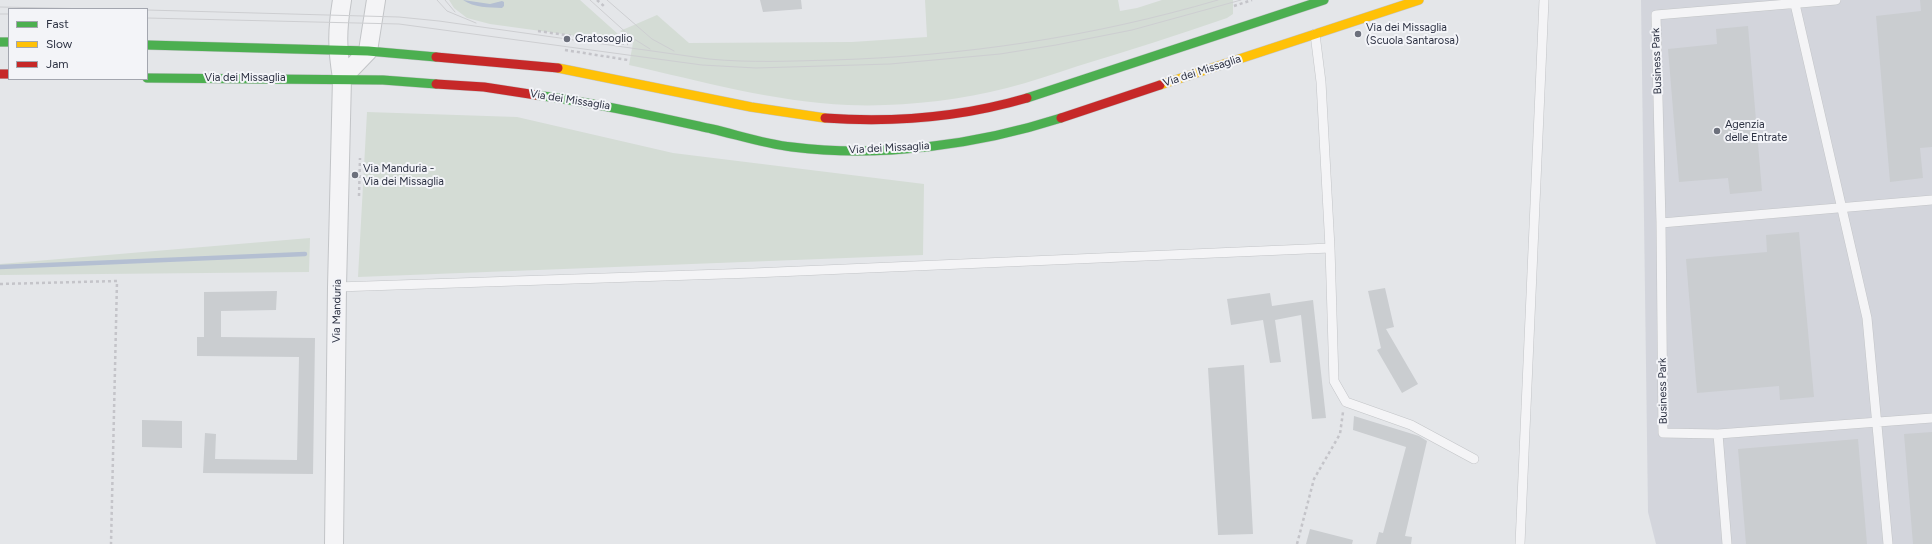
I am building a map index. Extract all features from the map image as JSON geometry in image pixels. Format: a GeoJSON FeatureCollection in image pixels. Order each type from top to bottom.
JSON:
{"type":"FeatureCollection","features":[{"type":"Feature","properties":{"kind":"main road"},"geometry":{"type":"LineString","coordinates":[[148,45],[368,51],[551,67],[751,107],[826,118],[873,121],[919,118],[970,112],[1059,90],[1324,0]]}},
{"type":"Feature","properties":{"kind":"main road","name":"Via dei Missaglia"},"geometry":{"type":"LineString","coordinates":[[148,78],[342,78],[397,80],[484,88],[595,103],[791,147],[844,150],[898,149],[990,138],[1038,125],[1419,0]]}},
{"type":"Feature","properties":{"kind":"street"},"geometry":{"type":"LineString","coordinates":[[342,0],[338,28],[338,50],[342,78]]}},
{"type":"Feature","properties":{"kind":"street"},"geometry":{"type":"LineString","coordinates":[[342,78],[368,51],[376,0]]}},
{"type":"Feature","properties":{"kind":"street","name":"Via Manduria"},"geometry":{"type":"LineString","coordinates":[[334,544],[337,287],[342,78]]}},
{"type":"Feature","properties":{"kind":"lane"},"geometry":{"type":"LineString","coordinates":[[1520,544],[1544,0]]}},
{"type":"Feature","properties":{"kind":"lane","name":"Business Park"},"geometry":{"type":"LineString","coordinates":[[1836,0],[1656,16],[1661,223],[1663,433],[1718,434],[1932,418]]}},
{"type":"Feature","properties":{"kind":"lane"},"geometry":{"type":"LineString","coordinates":[[1795,4],[1867,318],[1888,544]]}},
{"type":"Feature","properties":{"kind":"lane"},"geometry":{"type":"LineString","coordinates":[[1315,33],[1321,82],[1330,248],[1334,381],[1346,402],[1411,425],[1474,459]]}},
{"type":"Feature","properties":{"kind":"lane"},"geometry":{"type":"LineString","coordinates":[[1661,223],[1932,200]]}},
{"type":"Feature","properties":{"kind":"lane"},"geometry":{"type":"LineString","coordinates":[[337,287],[769,272],[1330,248]]}},
{"type":"Feature","properties":{"kind":"lane"},"geometry":{"type":"LineString","coordinates":[[1718,434],[1728,544]]}},
{"type":"Feature","properties":{"kind":"path"},"geometry":{"type":"LineString","coordinates":[[597,0],[605,7]]}},
{"type":"Feature","properties":{"kind":"path"},"geometry":{"type":"LineString","coordinates":[[1234,6],[1252,0]]}},
{"type":"Feature","properties":{"kind":"path"},"geometry":{"type":"LineString","coordinates":[[538,31],[628,44]]}},
{"type":"Feature","properties":{"kind":"path"},"geometry":{"type":"LineString","coordinates":[[560,49],[628,60]]}},
{"type":"Feature","properties":{"kind":"path"},"geometry":{"type":"LineString","coordinates":[[359,196],[360,158]]}},
{"type":"Feature","properties":{"kind":"path"},"geometry":{"type":"LineString","coordinates":[[0,284],[116,281],[111,544]]}},
{"type":"Feature","properties":{"kind":"path"},"geometry":{"type":"LineString","coordinates":[[1297,544],[1314,479],[1340,434],[1341,417],[1346,402]]}},
{"type":"Feature","properties":{"kind":"shaded area"},"geometry":{"type":"Polygon","coordinates":[[[449,0],[580,0],[628,43],[490,24],[467,18],[454,8],[449,0]]]}},
{"type":"Feature","properties":{"kind":"shaded area"},"geometry":{"type":"Polygon","coordinates":[[[925,0],[1118,0],[1120,11],[1137,8],[1162,0],[1233,0],[1233,14],[1227,18],[1172,37],[1007,88],[948,100],[888,105],[848,105],[793,100],[738,90],[629,65],[633,43],[620,31],[657,15],[689,43],[852,42],[927,37],[925,0]]]}},
{"type":"Feature","properties":{"kind":"shaded area"},"geometry":{"type":"Polygon","coordinates":[[[1641,0],[1932,0],[1932,544],[1656,544],[1648,512],[1641,0]]]}},
{"type":"Feature","properties":{"kind":"shaded area"},"geometry":{"type":"Polygon","coordinates":[[[367,112],[517,117],[673,153],[924,184],[923,255],[358,277],[367,112]]]}},
{"type":"Feature","properties":{"kind":"shaded area"},"geometry":{"type":"Polygon","coordinates":[[[310,238],[309,272],[0,275],[0,264],[310,238]]]}},
{"type":"Feature","properties":{"kind":"water"},"geometry":{"type":"Polygon","coordinates":[[[463,0],[490,4],[502,1],[504,2],[504,6],[502,8],[482,7],[467,3],[463,0]]]}},
{"type":"Feature","properties":{"kind":"building"},"geometry":{"type":"Polygon","coordinates":[[[760,0],[801,0],[802,9],[763,12],[760,0]]]}},
{"type":"Feature","properties":{"kind":"building"},"geometry":{"type":"Polygon","coordinates":[[[1920,0],[1932,0],[1932,147],[1920,148],[1923,178],[1890,182],[1876,16],[1921,11],[1920,0]]]}},
{"type":"Feature","properties":{"kind":"building"},"geometry":{"type":"Polygon","coordinates":[[[1748,26],[1762,191],[1730,194],[1728,178],[1679,182],[1668,49],[1717,44],[1716,29],[1748,26]]]}},
{"type":"Feature","properties":{"kind":"building"},"geometry":{"type":"Polygon","coordinates":[[[1799,232],[1814,397],[1780,400],[1779,386],[1697,393],[1686,259],[1767,252],[1766,235],[1799,232]]]}},
{"type":"Feature","properties":{"kind":"building"},"geometry":{"type":"Polygon","coordinates":[[[1385,288],[1394,327],[1386,329],[1418,384],[1402,393],[1377,350],[1381,348],[1368,291],[1385,288]]]}},
{"type":"Feature","properties":{"kind":"building"},"geometry":{"type":"Polygon","coordinates":[[[277,291],[276,310],[221,311],[221,337],[315,338],[313,474],[203,473],[205,433],[216,434],[215,459],[297,460],[299,357],[197,356],[197,337],[204,337],[204,292],[277,291]]]}},
{"type":"Feature","properties":{"kind":"building"},"geometry":{"type":"Polygon","coordinates":[[[1270,293],[1272,306],[1313,300],[1326,418],[1312,419],[1301,315],[1275,320],[1281,362],[1270,363],[1263,320],[1231,325],[1227,299],[1270,293]]]}},
{"type":"Feature","properties":{"kind":"building"},"geometry":{"type":"Polygon","coordinates":[[[1244,365],[1253,534],[1218,535],[1208,368],[1244,365]]]}},
{"type":"Feature","properties":{"kind":"building"},"geometry":{"type":"Polygon","coordinates":[[[1354,416],[1419,436],[1427,441],[1405,536],[1412,537],[1411,544],[1376,544],[1379,532],[1383,533],[1406,447],[1353,430],[1354,416]]]}},
{"type":"Feature","properties":{"kind":"building"},"geometry":{"type":"Polygon","coordinates":[[[142,420],[182,421],[182,448],[142,447],[142,420]]]}},
{"type":"Feature","properties":{"kind":"building"},"geometry":{"type":"Polygon","coordinates":[[[1932,432],[1932,544],[1913,544],[1904,434],[1932,432]]]}},
{"type":"Feature","properties":{"kind":"building"},"geometry":{"type":"Polygon","coordinates":[[[1858,439],[1867,544],[1746,544],[1738,449],[1858,439]]]}},
{"type":"Feature","properties":{"kind":"building"},"geometry":{"type":"Polygon","coordinates":[[[1310,529],[1353,540],[1352,544],[1306,544],[1310,529]]]}},
{"type":"Feature","properties":{"kind":"waterway"},"geometry":{"type":"LineString","coordinates":[[0,267],[305,254]]}},
{"type":"Feature","properties":{"kind":"tram line"},"geometry":{"type":"LineString","coordinates":[[437,0],[447,11],[476,23]]}},
{"type":"Feature","properties":{"kind":"tram line"},"geometry":{"type":"LineString","coordinates":[[445,0],[455,12]]}},
{"type":"Feature","properties":{"kind":"tram line"},"geometry":{"type":"LineString","coordinates":[[590,0],[631,37],[650,49]]}},
{"type":"Feature","properties":{"kind":"tram line"},"geometry":{"type":"LineString","coordinates":[[607,0],[652,39],[674,51]]}},
{"type":"Feature","properties":{"kind":"tram line"},"geometry":{"type":"LineString","coordinates":[[148,10],[399,17],[439,21],[709,59],[771,61],[882,58],[979,49],[1075,34],[1171,13],[1218,0]]}},
{"type":"Feature","properties":{"kind":"tram line"},"geometry":{"type":"LineString","coordinates":[[148,18],[399,24],[702,65],[756,68],[890,64],[1000,54],[1132,30],[1241,0]]}},
{"type":"Feature","properties":{"kind":"tram line"},"geometry":{"type":"LineString","coordinates":[[0,7],[48,8]]}},
{"type":"Feature","properties":{"kind":"tram line"},"geometry":{"type":"LineString","coordinates":[[0,14],[8,14]]}},
{"type":"Feature","properties":{"kind":"traffic: fast"},"geometry":{"type":"LineString","coordinates":[[1027,98],[1324,0]]}},
{"type":"Feature","properties":{"kind":"traffic: fast"},"geometry":{"type":"LineString","coordinates":[[0,42],[8,42]]}},
{"type":"Feature","properties":{"kind":"traffic: fast"},"geometry":{"type":"LineString","coordinates":[[148,45],[368,51],[436,57]]}},
{"type":"Feature","properties":{"kind":"traffic: fast"},"geometry":{"type":"LineString","coordinates":[[148,78],[383,80],[436,84]]}},
{"type":"Feature","properties":{"kind":"traffic: fast"},"geometry":{"type":"LineString","coordinates":[[536,95],[646,115],[772,144],[825,150],[894,150],[928,147],[996,135],[1061,118]]}},
{"type":"Feature","properties":{"kind":"traffic: slow"},"geometry":{"type":"LineString","coordinates":[[1160,85],[1419,0]]}},
{"type":"Feature","properties":{"kind":"traffic: slow"},"geometry":{"type":"LineString","coordinates":[[558,68],[751,107],[825,118]]}},
{"type":"Feature","properties":{"kind":"traffic: jam"},"geometry":{"type":"LineString","coordinates":[[436,57],[558,68]]}},
{"type":"Feature","properties":{"kind":"traffic: jam"},"geometry":{"type":"LineString","coordinates":[[0,74],[8,74]]}},
{"type":"Feature","properties":{"kind":"traffic: jam"},"geometry":{"type":"LineString","coordinates":[[436,84],[484,87],[536,95]]}},
{"type":"Feature","properties":{"kind":"traffic: jam"},"geometry":{"type":"LineString","coordinates":[[1061,118],[1160,85]]}},
{"type":"Feature","properties":{"kind":"traffic: jam"},"geometry":{"type":"LineString","coordinates":[[825,118],[876,120],[927,117],[978,110],[1027,98]]}},
{"type":"Feature","properties":{"kind":"place","name":"Via dei Missaglia (Scuola Santarosa)"},"geometry":{"type":"Point","coordinates":[1358,34]}},
{"type":"Feature","properties":{"kind":"place","name":"Gratosoglio"},"geometry":{"type":"Point","coordinates":[567,39]}},
{"type":"Feature","properties":{"kind":"place","name":"Agenzia delle Entrate"},"geometry":{"type":"Point","coordinates":[1717,131]}},
{"type":"Feature","properties":{"kind":"place","name":"Via Manduria - Via dei Missaglia"},"geometry":{"type":"Point","coordinates":[355,175]}}]}
